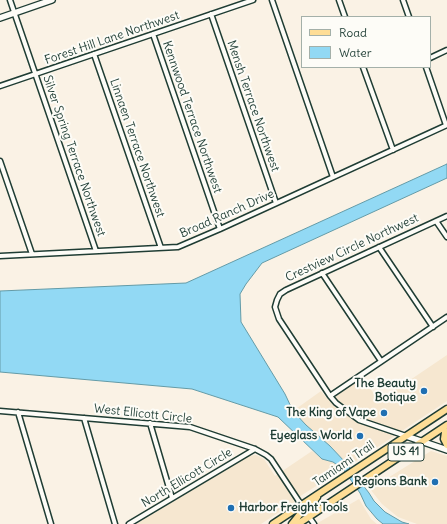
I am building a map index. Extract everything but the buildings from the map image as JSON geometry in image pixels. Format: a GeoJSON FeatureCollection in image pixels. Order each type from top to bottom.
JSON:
{"type":"FeatureCollection","features":[{"type":"Feature","properties":{"kind":"main road","name":"Tamiami Trail"},"geometry":{"type":"LineString","coordinates":[[273,524],[345,478],[447,409]]}},
{"type":"Feature","properties":{"kind":"main road","name":"Tamiami Trail"},"geometry":{"type":"LineString","coordinates":[[298,524],[446,425]]}},
{"type":"Feature","properties":{"kind":"main road"},"geometry":{"type":"LineString","coordinates":[[446,425],[444,439],[447,445]]}},
{"type":"Feature","properties":{"kind":"main road"},"geometry":{"type":"LineString","coordinates":[[309,517],[310,507],[319,494]]}},
{"type":"Feature","properties":{"kind":"main road"},"geometry":{"type":"LineString","coordinates":[[292,524],[300,514],[302,506]]}},
{"type":"Feature","properties":{"kind":"street","name":"Silver Spring Terrace Northwest"},"geometry":{"type":"LineString","coordinates":[[10,0],[96,251]]}},
{"type":"Feature","properties":{"kind":"street"},"geometry":{"type":"LineString","coordinates":[[0,18],[52,0]]}},
{"type":"Feature","properties":{"kind":"street","name":"Forest Hill Lane Northwest"},"geometry":{"type":"LineString","coordinates":[[0,86],[253,0]]}},
{"type":"Feature","properties":{"kind":"street"},"geometry":{"type":"LineString","coordinates":[[272,0],[333,177]]}},
{"type":"Feature","properties":{"kind":"street"},"geometry":{"type":"LineString","coordinates":[[339,0],[345,16]]}},
{"type":"Feature","properties":{"kind":"street"},"geometry":{"type":"LineString","coordinates":[[403,0],[409,16]]}},
{"type":"Feature","properties":{"kind":"street","name":"Mensh Terrace Northwest"},"geometry":{"type":"LineString","coordinates":[[211,14],[276,203]]}},
{"type":"Feature","properties":{"kind":"street","name":"Kennwood Terrace Northwest"},"geometry":{"type":"LineString","coordinates":[[153,34],[220,229]]}},
{"type":"Feature","properties":{"kind":"street"},"geometry":{"type":"LineString","coordinates":[[431,58],[447,50]]}},
{"type":"Feature","properties":{"kind":"street","name":"Linnaen Terrace Northwest"},"geometry":{"type":"LineString","coordinates":[[94,54],[161,248]]}},
{"type":"Feature","properties":{"kind":"street"},"geometry":{"type":"LineString","coordinates":[[363,68],[393,150]]}},
{"type":"Feature","properties":{"kind":"street"},"geometry":{"type":"LineString","coordinates":[[426,68],[446,125]]}},
{"type":"Feature","properties":{"kind":"street","name":"Broad Ranch Drive"},"geometry":{"type":"LineString","coordinates":[[0,256],[178,247],[446,125]]}},
{"type":"Feature","properties":{"kind":"street"},"geometry":{"type":"LineString","coordinates":[[0,161],[32,254]]}},
{"type":"Feature","properties":{"kind":"street","name":"Crestview Circle Northwest"},"geometry":{"type":"LineString","coordinates":[[406,436],[359,420],[336,403],[279,319],[275,307],[276,300],[280,294],[286,290],[447,216]]}},
{"type":"Feature","properties":{"kind":"street"},"geometry":{"type":"LineString","coordinates":[[436,221],[447,237]]}},
{"type":"Feature","properties":{"kind":"street"},"geometry":{"type":"LineString","coordinates":[[379,247],[433,327]]}},
{"type":"Feature","properties":{"kind":"street"},"geometry":{"type":"LineString","coordinates":[[322,273],[382,361]]}},
{"type":"Feature","properties":{"kind":"street"},"geometry":{"type":"LineString","coordinates":[[330,396],[447,317]]}},
{"type":"Feature","properties":{"kind":"street","name":"West Ellicott Circle"},"geometry":{"type":"LineString","coordinates":[[0,411],[190,427],[254,449],[266,455],[271,459],[302,506]]}},
{"type":"Feature","properties":{"kind":"street"},"geometry":{"type":"LineString","coordinates":[[18,412],[50,524]]}},
{"type":"Feature","properties":{"kind":"street"},"geometry":{"type":"LineString","coordinates":[[84,418],[115,524]]}},
{"type":"Feature","properties":{"kind":"street"},"geometry":{"type":"LineString","coordinates":[[150,423],[172,498]]}},
{"type":"Feature","properties":{"kind":"street"},"geometry":{"type":"LineString","coordinates":[[406,436],[447,450]]}},
{"type":"Feature","properties":{"kind":"street","name":"North Ellicott Circle"},"geometry":{"type":"LineString","coordinates":[[130,524],[254,449]]}},
{"type":"Feature","properties":{"kind":"street"},"geometry":{"type":"LineString","coordinates":[[309,517],[314,524]]}},
{"type":"Feature","properties":{"kind":"shaded area"},"geometry":{"type":"Polygon","coordinates":[[[447,355],[447,401],[349,466],[293,411],[321,391],[328,400],[363,378],[379,401],[447,355]]]}},
{"type":"Feature","properties":{"kind":"shaded area"},"geometry":{"type":"Polygon","coordinates":[[[312,451],[322,459],[333,462],[343,469],[302,495],[293,503],[261,524],[136,524],[249,456],[256,455],[264,459],[275,476],[312,451]]]}},
{"type":"Feature","properties":{"kind":"shaded area"},"geometry":{"type":"Polygon","coordinates":[[[431,451],[447,456],[447,524],[417,524],[398,517],[382,504],[370,489],[431,451]]]}},
{"type":"Feature","properties":{"kind":"shaded area"},"geometry":{"type":"Polygon","coordinates":[[[359,499],[371,519],[377,524],[316,524],[359,499]]]}},
{"type":"Feature","properties":{"kind":"water"},"geometry":{"type":"Polygon","coordinates":[[[447,164],[447,178],[262,263],[240,294],[241,322],[285,394],[293,411],[346,463],[374,501],[385,512],[402,522],[409,524],[383,524],[366,506],[360,493],[343,469],[333,462],[322,459],[278,417],[192,389],[0,372],[0,291],[186,283],[447,164]]]}},
{"type":"Feature","properties":{"kind":"place","name":"The Beauty Botique"},"geometry":{"type":"Point","coordinates":[424,391]}},
{"type":"Feature","properties":{"kind":"place","name":"The King of Vape"},"geometry":{"type":"Point","coordinates":[384,413]}},
{"type":"Feature","properties":{"kind":"place","name":"Eyeglass World"},"geometry":{"type":"Point","coordinates":[360,436]}},
{"type":"Feature","properties":{"kind":"place","name":"Regions Bank"},"geometry":{"type":"Point","coordinates":[435,482]}},
{"type":"Feature","properties":{"kind":"place","name":"Harbor Freight Tools"},"geometry":{"type":"Point","coordinates":[231,508]}}]}
